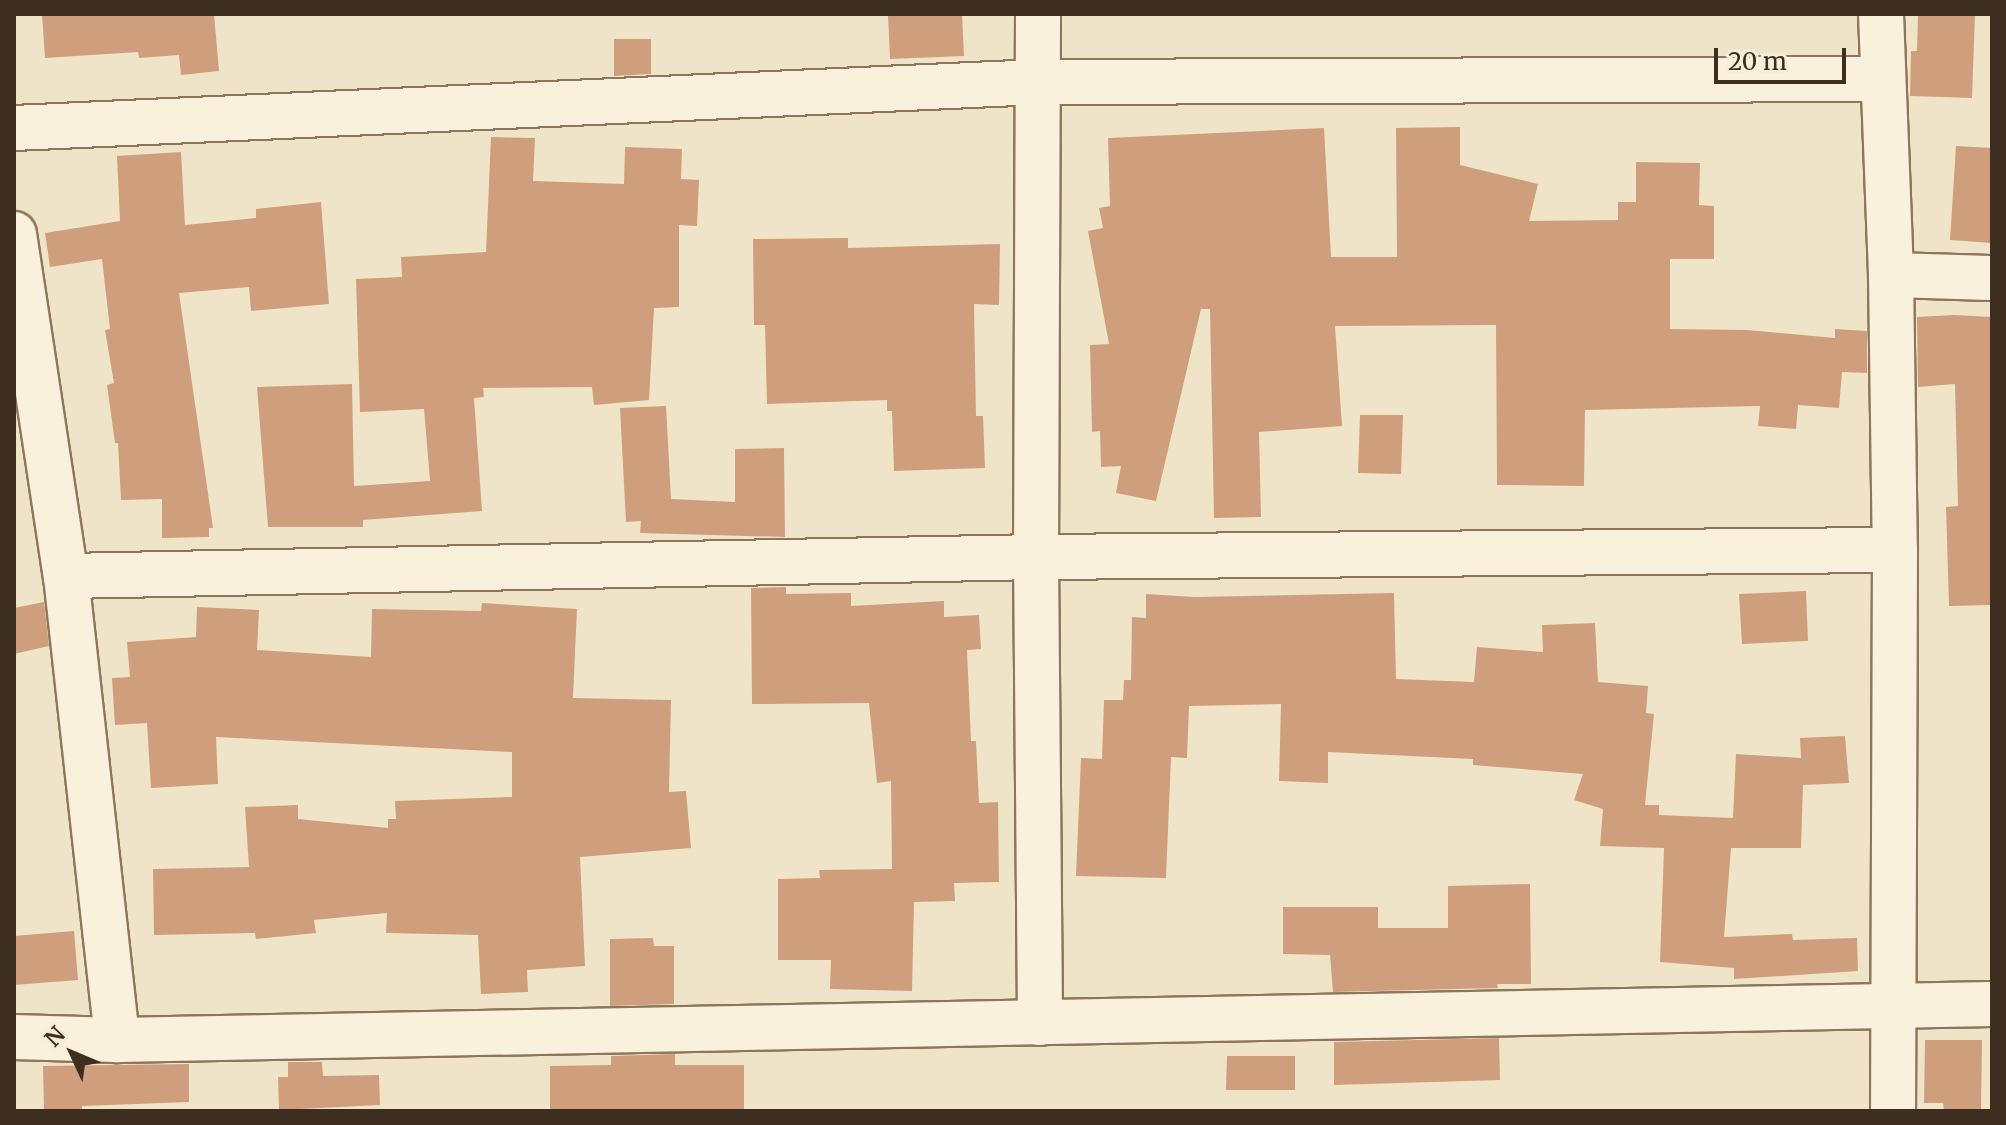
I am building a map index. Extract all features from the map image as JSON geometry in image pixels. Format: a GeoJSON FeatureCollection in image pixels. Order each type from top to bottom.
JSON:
{"type":"FeatureCollection","features":[{"type":"Feature","properties":{"kind":"street"},"geometry":{"type":"LineString","coordinates":[[1038,14],[1036,557],[1040,1023]]}},
{"type":"Feature","properties":{"kind":"street"},"geometry":{"type":"LineString","coordinates":[[1881,14],[1891,275],[1895,550],[1893,1111]]}},
{"type":"Feature","properties":{"kind":"street"},"geometry":{"type":"LineString","coordinates":[[14,128],[1037,82],[1882,79]]}},
{"type":"Feature","properties":{"kind":"street"},"geometry":{"type":"LineString","coordinates":[[14,234],[30,440],[66,576],[117,1040]]}},
{"type":"Feature","properties":{"kind":"street"},"geometry":{"type":"LineString","coordinates":[[1891,275],[1992,278]]}},
{"type":"Feature","properties":{"kind":"street"},"geometry":{"type":"LineString","coordinates":[[66,576],[1036,557],[1895,550]]}},
{"type":"Feature","properties":{"kind":"street"},"geometry":{"type":"LineString","coordinates":[[14,1037],[117,1040],[1992,1004]]}},
{"type":"Feature","properties":{"kind":"building"},"geometry":{"type":"Polygon","coordinates":[[[42,14],[214,14],[219,71],[181,75],[179,55],[139,58],[138,52],[45,58],[42,14]]]}},
{"type":"Feature","properties":{"kind":"building"},"geometry":{"type":"Polygon","coordinates":[[[962,14],[964,56],[890,59],[888,16],[962,14]]]}},
{"type":"Feature","properties":{"kind":"building"},"geometry":{"type":"Polygon","coordinates":[[[1918,14],[1975,14],[1972,98],[1910,96],[1911,51],[1917,51],[1918,14]]]}},
{"type":"Feature","properties":{"kind":"building"},"geometry":{"type":"Polygon","coordinates":[[[614,39],[651,39],[651,74],[614,76],[614,39]]]}},
{"type":"Feature","properties":{"kind":"building"},"geometry":{"type":"Polygon","coordinates":[[[1460,127],[1460,165],[1538,184],[1529,221],[1618,220],[1618,202],[1636,202],[1636,162],[1700,163],[1699,205],[1714,206],[1714,259],[1670,259],[1670,329],[1747,330],[1835,338],[1835,329],[1867,331],[1867,373],[1842,372],[1839,408],[1798,405],[1796,429],[1758,426],[1760,406],[1585,410],[1584,486],[1497,485],[1496,325],[1335,326],[1342,426],[1259,432],[1261,517],[1214,518],[1210,309],[1201,309],[1156,501],[1116,493],[1121,466],[1101,467],[1100,431],[1092,432],[1090,345],[1109,344],[1088,231],[1103,228],[1099,208],[1110,206],[1108,138],[1324,128],[1331,257],[1397,257],[1396,128],[1460,127]]]}},
{"type":"Feature","properties":{"kind":"building"},"geometry":{"type":"Polygon","coordinates":[[[491,137],[535,138],[533,181],[624,184],[625,147],[682,149],[681,179],[699,180],[697,226],[679,225],[679,307],[654,308],[649,400],[594,405],[592,387],[483,388],[484,397],[474,398],[482,511],[363,520],[363,527],[268,527],[257,387],[352,384],[354,486],[430,481],[424,409],[360,412],[356,279],[402,277],[401,257],[486,252],[491,137]]]}},
{"type":"Feature","properties":{"kind":"building"},"geometry":{"type":"Polygon","coordinates":[[[1956,146],[1992,148],[1992,243],[1950,240],[1956,146]]]}},
{"type":"Feature","properties":{"kind":"building"},"geometry":{"type":"Polygon","coordinates":[[[181,152],[185,225],[256,218],[256,209],[321,202],[329,304],[251,311],[249,287],[179,293],[213,528],[209,528],[209,537],[162,538],[162,499],[121,500],[118,443],[115,443],[107,385],[114,383],[105,330],[110,329],[102,259],[50,267],[45,233],[120,221],[117,156],[181,152]]]}},
{"type":"Feature","properties":{"kind":"building"},"geometry":{"type":"Polygon","coordinates":[[[848,238],[848,248],[1000,244],[999,305],[974,304],[976,416],[983,416],[985,468],[894,471],[892,411],[887,411],[887,400],[767,404],[765,325],[754,325],[753,239],[848,238]]]}},
{"type":"Feature","properties":{"kind":"building"},"geometry":{"type":"Polygon","coordinates":[[[1917,317],[1992,317],[1992,605],[1949,606],[1946,507],[1958,506],[1955,384],[1918,387],[1917,317]]]}},
{"type":"Feature","properties":{"kind":"building"},"geometry":{"type":"Polygon","coordinates":[[[666,406],[671,499],[735,502],[735,449],[784,448],[785,537],[640,533],[641,521],[626,522],[620,408],[666,406]]]}},
{"type":"Feature","properties":{"kind":"building"},"geometry":{"type":"Polygon","coordinates":[[[1360,415],[1403,415],[1401,474],[1358,473],[1360,415]]]}},
{"type":"Feature","properties":{"kind":"building"},"geometry":{"type":"Polygon","coordinates":[[[786,587],[786,594],[851,593],[851,606],[944,601],[944,617],[979,615],[981,649],[967,650],[971,741],[976,741],[979,803],[998,802],[999,882],[954,883],[955,901],[914,902],[912,991],[830,989],[831,960],[778,960],[778,879],[820,878],[819,870],[892,869],[891,781],[877,783],[869,703],[752,704],[751,588],[786,587]]]}},
{"type":"Feature","properties":{"kind":"building"},"geometry":{"type":"Polygon","coordinates":[[[1806,591],[1808,641],[1742,644],[1739,594],[1806,591]]]}},
{"type":"Feature","properties":{"kind":"building"},"geometry":{"type":"Polygon","coordinates":[[[1394,593],[1396,679],[1474,682],[1477,647],[1543,652],[1542,625],[1595,623],[1598,682],[1648,686],[1646,713],[1654,714],[1645,805],[1659,805],[1659,815],[1733,818],[1736,754],[1801,758],[1800,738],[1845,736],[1849,783],[1803,785],[1801,848],[1731,848],[1724,937],[1792,934],[1793,940],[1857,938],[1858,971],[1734,979],[1734,968],[1660,962],[1664,848],[1600,846],[1603,809],[1574,800],[1583,774],[1473,765],[1473,759],[1328,752],[1328,783],[1279,781],[1281,704],[1189,706],[1187,758],[1171,757],[1166,878],[1076,876],[1081,758],[1102,759],[1104,700],[1123,700],[1124,680],[1131,680],[1132,617],[1146,618],[1146,594],[1194,597],[1394,593]]]}},
{"type":"Feature","properties":{"kind":"building"},"geometry":{"type":"Polygon","coordinates":[[[44,602],[49,646],[14,654],[14,608],[44,602]]]}},
{"type":"Feature","properties":{"kind":"building"},"geometry":{"type":"Polygon","coordinates":[[[482,603],[577,609],[573,698],[671,700],[669,792],[686,791],[691,848],[580,857],[585,966],[527,970],[528,992],[481,994],[478,935],[386,933],[387,913],[314,920],[316,933],[256,939],[255,933],[154,935],[153,869],[249,867],[245,807],[298,805],[298,819],[388,828],[388,819],[396,819],[395,801],[512,797],[512,752],[216,737],[218,784],[151,788],[147,723],[115,725],[112,678],[130,677],[127,642],[196,637],[197,607],[259,610],[257,650],[371,657],[372,609],[481,611],[482,603]]]}},
{"type":"Feature","properties":{"kind":"building"},"geometry":{"type":"Polygon","coordinates":[[[1530,884],[1531,984],[1497,984],[1498,988],[1333,992],[1330,955],[1283,954],[1283,907],[1378,907],[1378,928],[1448,928],[1448,886],[1530,884]]]}},
{"type":"Feature","properties":{"kind":"building"},"geometry":{"type":"Polygon","coordinates":[[[74,931],[78,980],[14,985],[14,936],[74,931]]]}},
{"type":"Feature","properties":{"kind":"building"},"geometry":{"type":"Polygon","coordinates":[[[653,938],[654,946],[674,946],[674,1004],[610,1006],[610,939],[653,938]]]}},
{"type":"Feature","properties":{"kind":"building"},"geometry":{"type":"Polygon","coordinates":[[[1499,1038],[1500,1080],[1334,1085],[1334,1042],[1499,1038]]]}},
{"type":"Feature","properties":{"kind":"building"},"geometry":{"type":"Polygon","coordinates":[[[1925,1040],[1982,1040],[1981,1111],[1944,1111],[1943,1103],[1924,1103],[1925,1040]]]}},
{"type":"Feature","properties":{"kind":"building"},"geometry":{"type":"Polygon","coordinates":[[[675,1054],[675,1065],[744,1065],[744,1111],[550,1111],[550,1066],[611,1065],[611,1056],[675,1054]]]}},
{"type":"Feature","properties":{"kind":"building"},"geometry":{"type":"Polygon","coordinates":[[[1227,1056],[1295,1056],[1295,1090],[1226,1090],[1227,1056]]]}},
{"type":"Feature","properties":{"kind":"building"},"geometry":{"type":"Polygon","coordinates":[[[288,1062],[322,1062],[323,1076],[379,1075],[380,1105],[279,1110],[278,1077],[288,1077],[288,1062]]]}},
{"type":"Feature","properties":{"kind":"building"},"geometry":{"type":"Polygon","coordinates":[[[189,1064],[189,1102],[82,1106],[82,1111],[44,1111],[43,1066],[189,1064]]]}}]}
